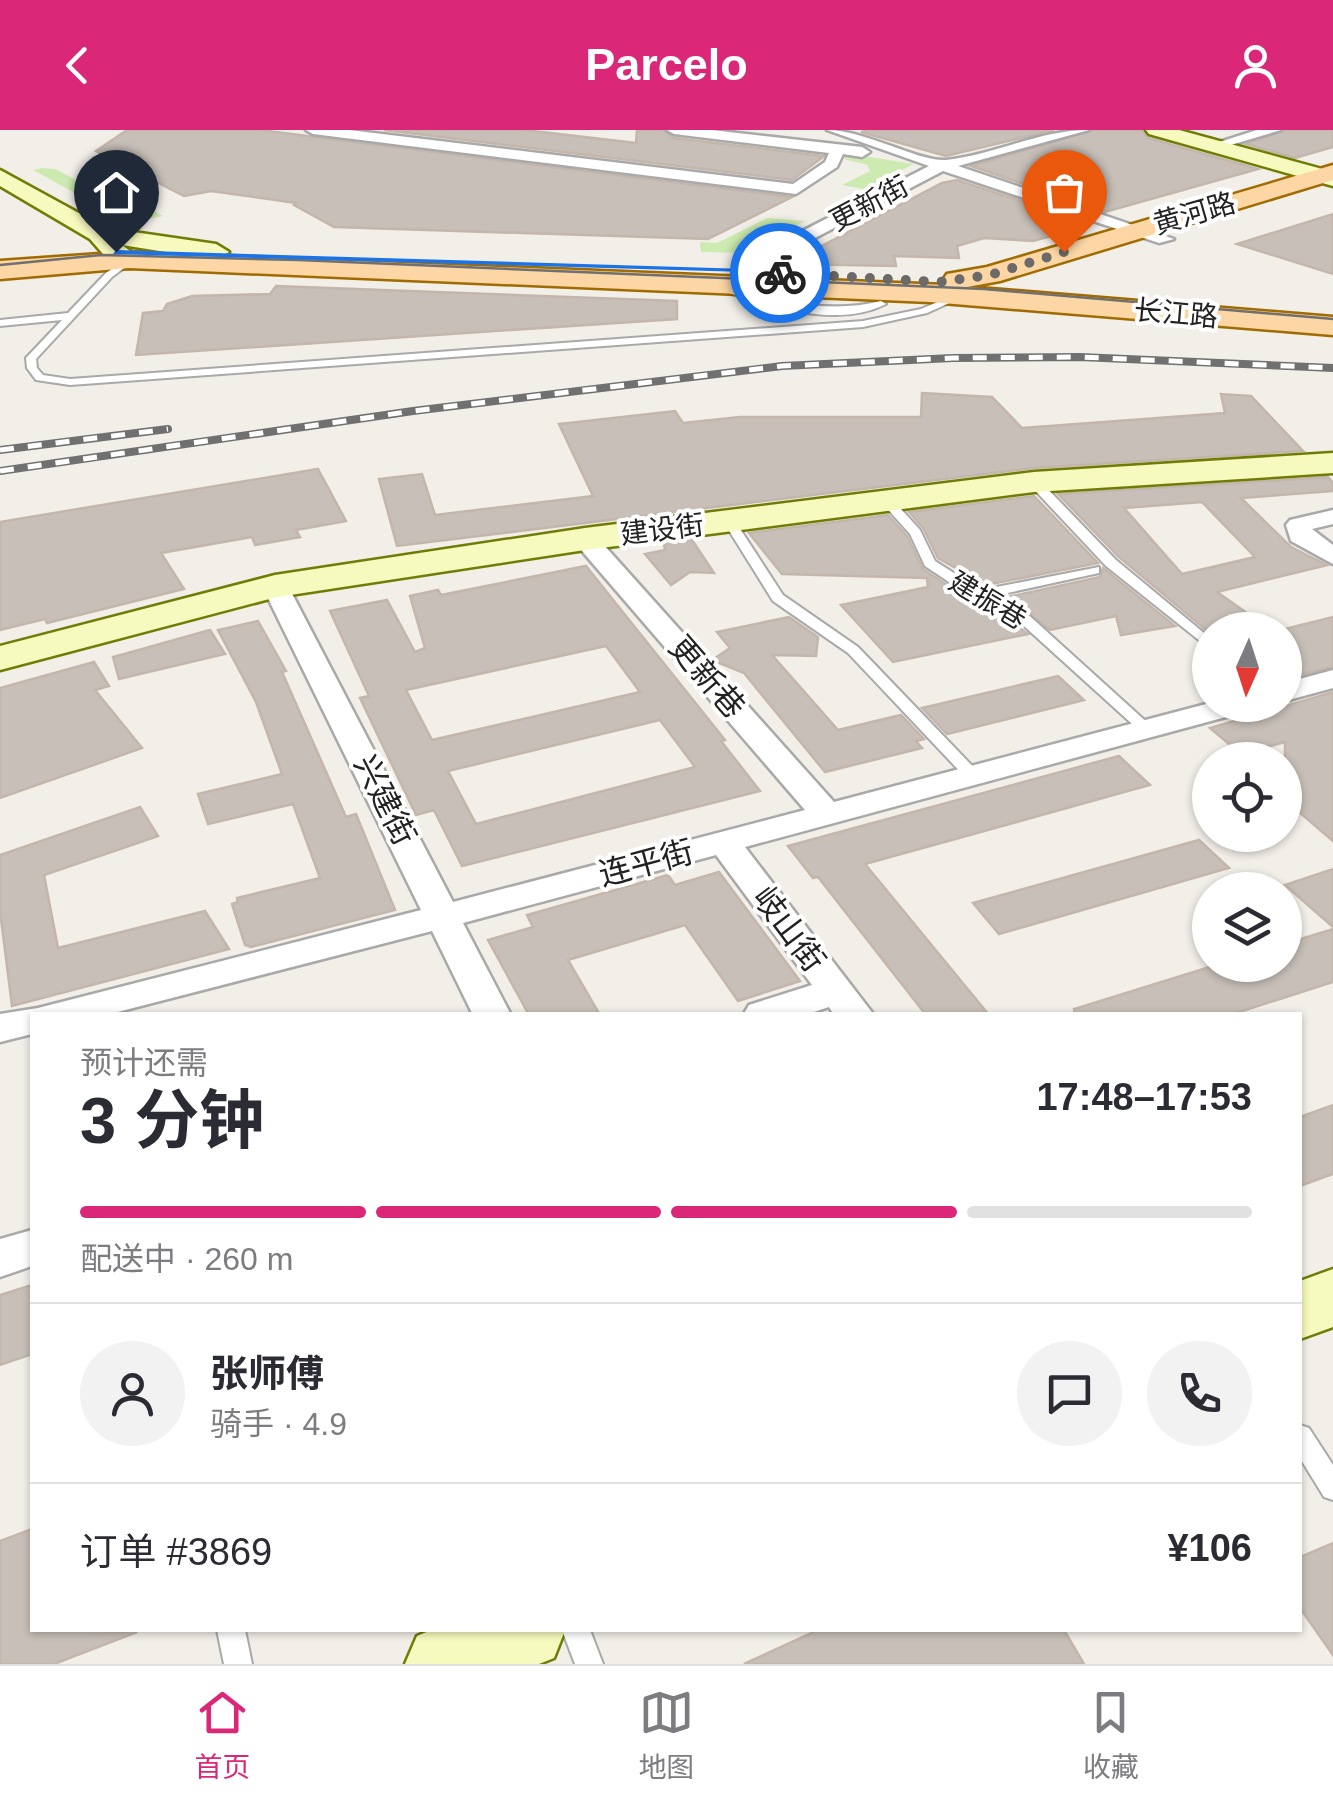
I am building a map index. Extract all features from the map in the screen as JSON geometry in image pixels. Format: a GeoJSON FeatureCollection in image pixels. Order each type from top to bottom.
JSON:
{"type":"FeatureCollection","features":[{"type":"Feature","properties":{"kind":"main road"},"geometry":{"type":"LineString","coordinates":[[1156,130],[1330,178]]}},
{"type":"Feature","properties":{"kind":"main road","name":"黄河路"},"geometry":{"type":"LineString","coordinates":[[951,288],[1138,230],[1330,178]]}},
{"type":"Feature","properties":{"kind":"main road","name":"黄河路"},"geometry":{"type":"LineString","coordinates":[[1002,285],[1165,239],[1330,178]]}},
{"type":"Feature","properties":{"kind":"main road"},"geometry":{"type":"LineString","coordinates":[[2,190],[109,256]]}},
{"type":"Feature","properties":{"kind":"main road","name":"长江路"},"geometry":{"type":"LineString","coordinates":[[0,260],[216,252],[742,270],[1333,326]]}},
{"type":"Feature","properties":{"kind":"main road","name":"长江路"},"geometry":{"type":"LineString","coordinates":[[0,270],[109,256],[711,286],[1002,285],[1333,314]]}},
{"type":"Feature","properties":{"kind":"main road","name":"建设街"},"geometry":{"type":"LineString","coordinates":[[0,658],[276,586],[585,539],[1034,482],[1333,463]]}},
{"type":"Feature","properties":{"kind":"main road"},"geometry":{"type":"LineString","coordinates":[[1302,1310],[1333,1297]]}},
{"type":"Feature","properties":{"kind":"main road"},"geometry":{"type":"LineString","coordinates":[[445,1664],[521,1632]]}},
{"type":"Feature","properties":{"kind":"street"},"geometry":{"type":"LineString","coordinates":[[312,130],[796,190],[827,170],[838,149]]}},
{"type":"Feature","properties":{"kind":"street"},"geometry":{"type":"LineString","coordinates":[[674,130],[919,158]]}},
{"type":"Feature","properties":{"kind":"street"},"geometry":{"type":"LineString","coordinates":[[834,130],[1165,239]]}},
{"type":"Feature","properties":{"kind":"street","name":"更新街"},"geometry":{"type":"LineString","coordinates":[[742,270],[942,165],[1082,130]]}},
{"type":"Feature","properties":{"kind":"street"},"geometry":{"type":"LineString","coordinates":[[1214,146],[1274,130]]}},
{"type":"Feature","properties":{"kind":"street"},"geometry":{"type":"LineString","coordinates":[[1333,516],[1299,525],[1300,536],[1333,556]]}},
{"type":"Feature","properties":{"kind":"street","name":"更新巷"},"geometry":{"type":"LineString","coordinates":[[585,539],[828,815]]}},
{"type":"Feature","properties":{"kind":"street","name":"兴建街"},"geometry":{"type":"LineString","coordinates":[[276,586],[446,916],[491,1012]]}},
{"type":"Feature","properties":{"kind":"street"},"geometry":{"type":"LineString","coordinates":[[1302,687],[1333,679]]}},
{"type":"Feature","properties":{"kind":"street","name":"连平街"},"geometry":{"type":"LineString","coordinates":[[65,1012],[446,916],[1192,717]]}},
{"type":"Feature","properties":{"kind":"street","name":"岐山街"},"geometry":{"type":"LineString","coordinates":[[724,842],[846,1003]]}},
{"type":"Feature","properties":{"kind":"street"},"geometry":{"type":"LineString","coordinates":[[783,1012],[846,1003]]}},
{"type":"Feature","properties":{"kind":"street"},"geometry":{"type":"LineString","coordinates":[[0,1028],[30,1020]]}},
{"type":"Feature","properties":{"kind":"street"},"geometry":{"type":"LineString","coordinates":[[0,1258],[30,1249]]}},
{"type":"Feature","properties":{"kind":"lane"},"geometry":{"type":"LineString","coordinates":[[109,256],[70,316],[31,358],[32,368],[40,378],[70,382],[863,324],[924,311],[951,288]]}},
{"type":"Feature","properties":{"kind":"lane"},"geometry":{"type":"LineString","coordinates":[[711,286],[795,308],[860,310],[881,304],[924,311]]}},
{"type":"Feature","properties":{"kind":"lane"},"geometry":{"type":"LineString","coordinates":[[0,323],[70,316]]}},
{"type":"Feature","properties":{"kind":"lane"},"geometry":{"type":"LineString","coordinates":[[1034,482],[1111,563],[1192,630]]}},
{"type":"Feature","properties":{"kind":"lane","name":"建振巷"},"geometry":{"type":"LineString","coordinates":[[886,501],[916,533],[930,563],[966,587],[986,593],[1018,613],[1146,729]]}},
{"type":"Feature","properties":{"kind":"lane"},"geometry":{"type":"LineString","coordinates":[[729,521],[778,598],[853,650],[974,777]]}},
{"type":"Feature","properties":{"kind":"lane"},"geometry":{"type":"LineString","coordinates":[[986,593],[1094,570]]}},
{"type":"Feature","properties":{"kind":"lane"},"geometry":{"type":"LineString","coordinates":[[1302,1439],[1333,1488]]}},
{"type":"Feature","properties":{"kind":"lane"},"geometry":{"type":"LineString","coordinates":[[231,1632],[238,1664]]}},
{"type":"Feature","properties":{"kind":"lane"},"geometry":{"type":"LineString","coordinates":[[577,1632],[588,1664]]}},
{"type":"Feature","properties":{"kind":"green space"},"geometry":{"type":"Polygon","coordinates":[[[845,153],[914,164],[864,189],[842,185],[870,171],[867,165],[844,159],[845,153]]]}},
{"type":"Feature","properties":{"kind":"green space"},"geometry":{"type":"Polygon","coordinates":[[[56,169],[111,200],[128,197],[163,216],[129,223],[33,170],[56,169]]]}},
{"type":"Feature","properties":{"kind":"green space"},"geometry":{"type":"Polygon","coordinates":[[[767,218],[805,221],[742,253],[701,252],[700,242],[717,243],[767,218]]]}},
{"type":"Feature","properties":{"kind":"building"},"geometry":{"type":"Polygon","coordinates":[[[127,130],[260,130],[792,197],[708,239],[334,227],[296,203],[211,191],[184,196],[96,151],[127,130]]]}},
{"type":"Feature","properties":{"kind":"building"},"geometry":{"type":"Polygon","coordinates":[[[384,130],[525,130],[636,143],[637,130],[663,130],[674,138],[824,156],[792,180],[384,130]]]}},
{"type":"Feature","properties":{"kind":"building"},"geometry":{"type":"Polygon","coordinates":[[[1054,130],[946,156],[861,132],[1054,130]]]}},
{"type":"Feature","properties":{"kind":"building"},"geometry":{"type":"Polygon","coordinates":[[[1093,130],[1142,130],[1148,138],[1258,169],[1105,212],[971,166],[1093,130]]]}},
{"type":"Feature","properties":{"kind":"building"},"geometry":{"type":"Polygon","coordinates":[[[1285,130],[1333,130],[1333,147],[1295,158],[1246,144],[1285,130]]]}},
{"type":"Feature","properties":{"kind":"building"},"geometry":{"type":"Polygon","coordinates":[[[957,180],[1085,222],[1071,227],[1077,229],[1033,241],[984,238],[957,246],[959,258],[894,256],[896,266],[787,264],[942,183],[957,180]]]}},
{"type":"Feature","properties":{"kind":"building"},"geometry":{"type":"Polygon","coordinates":[[[1333,214],[1333,274],[1237,244],[1333,214]]]}},
{"type":"Feature","properties":{"kind":"building"},"geometry":{"type":"Polygon","coordinates":[[[276,286],[677,301],[677,319],[136,355],[143,313],[163,311],[167,304],[192,296],[270,294],[276,286]]]}},
{"type":"Feature","properties":{"kind":"building"},"geometry":{"type":"Polygon","coordinates":[[[922,393],[992,397],[1022,428],[1225,413],[1221,394],[1251,396],[1303,451],[1034,468],[397,546],[379,479],[422,474],[435,515],[593,496],[559,424],[675,411],[683,423],[740,417],[921,417],[922,393]]]}},
{"type":"Feature","properties":{"kind":"building"},"geometry":{"type":"Polygon","coordinates":[[[318,469],[346,521],[296,530],[300,537],[255,545],[252,537],[161,553],[184,589],[47,623],[45,619],[0,630],[0,522],[318,469]]]}},
{"type":"Feature","properties":{"kind":"building"},"geometry":{"type":"Polygon","coordinates":[[[1328,477],[1333,483],[1333,491],[1241,498],[1291,547],[1327,565],[1217,592],[1245,612],[1192,612],[1192,618],[1119,557],[1058,494],[1328,477]],[[1202,502],[1124,508],[1182,574],[1255,557],[1202,502]]]}},
{"type":"Feature","properties":{"kind":"building"},"geometry":{"type":"Polygon","coordinates":[[[1034,496],[1098,563],[986,585],[938,558],[923,528],[909,512],[1034,496]]]}},
{"type":"Feature","properties":{"kind":"building"},"geometry":{"type":"Polygon","coordinates":[[[888,515],[907,536],[923,569],[959,593],[979,599],[1028,634],[893,662],[841,605],[928,587],[927,578],[782,574],[749,533],[888,515]]]}},
{"type":"Feature","properties":{"kind":"building"},"geometry":{"type":"Polygon","coordinates":[[[692,540],[714,573],[690,572],[671,585],[645,554],[665,550],[664,544],[692,540]]]}},
{"type":"Feature","properties":{"kind":"building"},"geometry":{"type":"Polygon","coordinates":[[[586,566],[725,740],[721,741],[760,791],[462,866],[434,810],[416,815],[360,698],[369,696],[330,611],[387,600],[415,652],[425,648],[410,596],[438,590],[441,595],[586,566]],[[606,646],[406,690],[432,740],[640,692],[606,646]],[[660,720],[448,771],[476,824],[695,767],[660,720]]]}},
{"type":"Feature","properties":{"kind":"building"},"geometry":{"type":"Polygon","coordinates":[[[1103,568],[1175,626],[1121,635],[1116,616],[1050,630],[1008,597],[1100,577],[1103,568]]]}},
{"type":"Feature","properties":{"kind":"building"},"geometry":{"type":"Polygon","coordinates":[[[789,617],[818,637],[816,656],[772,655],[838,730],[901,715],[924,739],[916,741],[922,748],[825,772],[744,673],[712,660],[730,648],[717,632],[789,617]]]}},
{"type":"Feature","properties":{"kind":"building"},"geometry":{"type":"Polygon","coordinates":[[[1333,617],[1333,667],[1302,675],[1302,625],[1333,617]]]}},
{"type":"Feature","properties":{"kind":"building"},"geometry":{"type":"Polygon","coordinates":[[[258,621],[286,671],[282,672],[346,817],[356,814],[395,910],[251,947],[245,945],[232,904],[238,902],[237,898],[320,878],[293,804],[208,824],[198,794],[282,774],[256,702],[218,630],[258,621]]]}},
{"type":"Feature","properties":{"kind":"building"},"geometry":{"type":"Polygon","coordinates":[[[210,630],[225,654],[119,679],[113,657],[210,630]]]}},
{"type":"Feature","properties":{"kind":"building"},"geometry":{"type":"Polygon","coordinates":[[[94,662],[109,686],[95,690],[142,748],[0,798],[0,688],[94,662]]]}},
{"type":"Feature","properties":{"kind":"building"},"geometry":{"type":"Polygon","coordinates":[[[1058,676],[1084,700],[947,734],[922,708],[1058,676]]]}},
{"type":"Feature","properties":{"kind":"building"},"geometry":{"type":"Polygon","coordinates":[[[1333,692],[1333,841],[1302,815],[1302,742],[1227,742],[1210,728],[1230,722],[1302,722],[1302,701],[1333,692]]]}},
{"type":"Feature","properties":{"kind":"building"},"geometry":{"type":"Polygon","coordinates":[[[1119,756],[1150,785],[865,864],[987,1012],[924,1012],[818,877],[813,878],[788,846],[1119,756]]]}},
{"type":"Feature","properties":{"kind":"building"},"geometry":{"type":"Polygon","coordinates":[[[140,807],[158,836],[44,875],[58,948],[205,911],[229,949],[12,1006],[0,911],[0,855],[140,807]]]}},
{"type":"Feature","properties":{"kind":"building"},"geometry":{"type":"Polygon","coordinates":[[[1192,842],[1192,852],[1212,852],[1229,868],[1192,872],[1192,879],[999,934],[973,903],[1192,842]]]}},
{"type":"Feature","properties":{"kind":"building"},"geometry":{"type":"Polygon","coordinates":[[[1333,869],[1333,927],[1302,900],[1302,879],[1333,869]]]}},
{"type":"Feature","properties":{"kind":"building"},"geometry":{"type":"Polygon","coordinates":[[[719,872],[800,981],[738,1001],[685,925],[568,960],[598,1012],[527,1012],[488,940],[533,927],[527,915],[668,875],[675,885],[719,872]]]}},
{"type":"Feature","properties":{"kind":"building"},"geometry":{"type":"Polygon","coordinates":[[[1333,929],[1333,982],[1239,1012],[1074,1009],[1192,972],[1192,982],[1302,982],[1302,939],[1333,929]]]}},
{"type":"Feature","properties":{"kind":"building"},"geometry":{"type":"Polygon","coordinates":[[[1333,1105],[1333,1174],[1302,1185],[1302,1116],[1333,1105]]]}},
{"type":"Feature","properties":{"kind":"building"},"geometry":{"type":"Polygon","coordinates":[[[30,1286],[30,1355],[0,1365],[0,1295],[30,1286]]]}},
{"type":"Feature","properties":{"kind":"building"},"geometry":{"type":"Polygon","coordinates":[[[30,1530],[30,1632],[137,1632],[54,1664],[0,1664],[0,1541],[30,1530]]]}},
{"type":"Feature","properties":{"kind":"building"},"geometry":{"type":"Polygon","coordinates":[[[1333,1543],[1333,1655],[1302,1611],[1302,1556],[1333,1543]]]}},
{"type":"Feature","properties":{"kind":"building"},"geometry":{"type":"Polygon","coordinates":[[[814,1632],[1065,1632],[1084,1664],[744,1664],[814,1632]]]}},
{"type":"Feature","properties":{"kind":"tram line"},"geometry":{"type":"LineString","coordinates":[[0,265],[101,255],[298,260],[984,289],[1333,319]]}},
{"type":"Feature","properties":{"kind":"railway"},"geometry":{"type":"LineString","coordinates":[[0,471],[413,411],[782,366],[1080,357],[1333,368]]}},
{"type":"Feature","properties":{"kind":"railway"},"geometry":{"type":"LineString","coordinates":[[0,450],[168,429]]}},
{"type":"Feature","properties":{"kind":"way so far"},"geometry":{"type":"LineString","coordinates":[[780,273],[939,282],[990,275],[1064,252]]}},
{"type":"Feature","properties":{"kind":"route"},"geometry":{"type":"LineString","coordinates":[[116,252],[780,273]]}}]}
